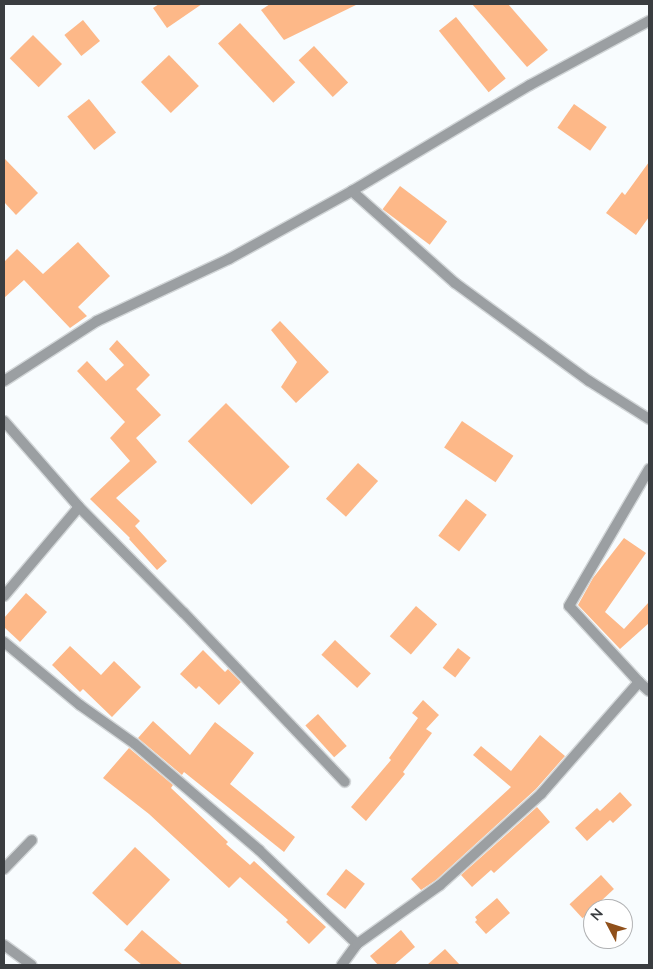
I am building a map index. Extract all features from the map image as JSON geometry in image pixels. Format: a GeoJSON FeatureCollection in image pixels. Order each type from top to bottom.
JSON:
{"type":"FeatureCollection","features":[{"type":"Feature","properties":{"kind":"street"},"geometry":{"type":"LineString","coordinates":[[4,381],[97,321],[229,259],[352,191],[530,85],[649,22]]}},
{"type":"Feature","properties":{"kind":"street"},"geometry":{"type":"LineString","coordinates":[[352,191],[455,283],[589,381],[649,419]]}},
{"type":"Feature","properties":{"kind":"street"},"geometry":{"type":"LineString","coordinates":[[4,421],[79,507],[184,613],[345,782]]}},
{"type":"Feature","properties":{"kind":"street"},"geometry":{"type":"LineString","coordinates":[[649,468],[569,606],[649,691]]}},
{"type":"Feature","properties":{"kind":"street"},"geometry":{"type":"LineString","coordinates":[[4,596],[79,507]]}},
{"type":"Feature","properties":{"kind":"street"},"geometry":{"type":"LineString","coordinates":[[4,642],[80,705],[135,744],[259,850],[356,944]]}},
{"type":"Feature","properties":{"kind":"street"},"geometry":{"type":"LineString","coordinates":[[342,965],[356,944],[440,885],[534,800],[639,682]]}},
{"type":"Feature","properties":{"kind":"street"},"geometry":{"type":"LineString","coordinates":[[4,869],[32,840]]}},
{"type":"Feature","properties":{"kind":"street"},"geometry":{"type":"LineString","coordinates":[[4,945],[32,965]]}},
{"type":"Feature","properties":{"kind":"building"},"geometry":{"type":"Polygon","coordinates":[[[159,4],[202,4],[167,28],[153,8],[159,4]]]}},
{"type":"Feature","properties":{"kind":"building"},"geometry":{"type":"Polygon","coordinates":[[[270,4],[358,4],[284,40],[261,10],[270,4]]]}},
{"type":"Feature","properties":{"kind":"building"},"geometry":{"type":"Polygon","coordinates":[[[472,4],[508,4],[548,50],[527,67],[472,4]]]}},
{"type":"Feature","properties":{"kind":"building"},"geometry":{"type":"Polygon","coordinates":[[[456,17],[506,78],[489,92],[439,31],[456,17]]]}},
{"type":"Feature","properties":{"kind":"building"},"geometry":{"type":"Polygon","coordinates":[[[83,20],[100,41],[81,56],[64,35],[83,20]]]}},
{"type":"Feature","properties":{"kind":"building"},"geometry":{"type":"Polygon","coordinates":[[[240,23],[295,82],[273,103],[218,43],[240,23]]]}},
{"type":"Feature","properties":{"kind":"building"},"geometry":{"type":"Polygon","coordinates":[[[33,35],[62,64],[39,87],[10,58],[33,35]]]}},
{"type":"Feature","properties":{"kind":"building"},"geometry":{"type":"Polygon","coordinates":[[[314,46],[348,83],[333,97],[299,60],[314,46]]]}},
{"type":"Feature","properties":{"kind":"building"},"geometry":{"type":"Polygon","coordinates":[[[169,55],[199,86],[171,113],[141,82],[169,55]]]}},
{"type":"Feature","properties":{"kind":"building"},"geometry":{"type":"Polygon","coordinates":[[[89,99],[116,132],[94,150],[67,117],[89,99]]]}},
{"type":"Feature","properties":{"kind":"building"},"geometry":{"type":"Polygon","coordinates":[[[574,104],[607,127],[590,151],[557,128],[574,104]]]}},
{"type":"Feature","properties":{"kind":"building"},"geometry":{"type":"Polygon","coordinates":[[[4,158],[38,193],[16,215],[4,202],[4,158]]]}},
{"type":"Feature","properties":{"kind":"building"},"geometry":{"type":"Polygon","coordinates":[[[649,162],[649,217],[636,235],[606,213],[622,192],[625,195],[649,162]]]}},
{"type":"Feature","properties":{"kind":"building"},"geometry":{"type":"Polygon","coordinates":[[[400,186],[447,222],[430,245],[383,209],[400,186]]]}},
{"type":"Feature","properties":{"kind":"building"},"geometry":{"type":"Polygon","coordinates":[[[78,242],[110,276],[78,307],[87,316],[70,328],[24,280],[4,298],[4,262],[17,249],[43,274],[78,242]]]}},
{"type":"Feature","properties":{"kind":"building"},"geometry":{"type":"Polygon","coordinates":[[[280,321],[329,372],[296,403],[281,387],[297,362],[271,330],[280,321]]]}},
{"type":"Feature","properties":{"kind":"building"},"geometry":{"type":"Polygon","coordinates":[[[117,340],[150,375],[136,389],[161,415],[136,438],[157,462],[116,498],[140,521],[135,526],[167,561],[157,570],[130,538],[90,499],[130,461],[110,438],[125,422],[77,371],[87,361],[106,381],[124,365],[109,349],[117,340]]]}},
{"type":"Feature","properties":{"kind":"building"},"geometry":{"type":"Polygon","coordinates":[[[226,403],[290,467],[251,505],[188,441],[226,403]]]}},
{"type":"Feature","properties":{"kind":"building"},"geometry":{"type":"Polygon","coordinates":[[[462,421],[513,456],[496,482],[444,448],[462,421]]]}},
{"type":"Feature","properties":{"kind":"building"},"geometry":{"type":"Polygon","coordinates":[[[358,463],[378,481],[346,517],[326,499],[358,463]]]}},
{"type":"Feature","properties":{"kind":"building"},"geometry":{"type":"Polygon","coordinates":[[[466,499],[487,515],[459,551],[438,536],[466,499]]]}},
{"type":"Feature","properties":{"kind":"building"},"geometry":{"type":"Polygon","coordinates":[[[624,538],[646,553],[605,612],[624,629],[649,602],[649,623],[620,649],[578,605],[593,578],[624,538]]]}},
{"type":"Feature","properties":{"kind":"building"},"geometry":{"type":"Polygon","coordinates":[[[26,593],[47,612],[20,642],[4,627],[4,618],[26,593]]]}},
{"type":"Feature","properties":{"kind":"building"},"geometry":{"type":"Polygon","coordinates":[[[416,606],[437,624],[411,655],[390,636],[416,606]]]}},
{"type":"Feature","properties":{"kind":"building"},"geometry":{"type":"Polygon","coordinates":[[[335,640],[371,673],[357,688],[321,655],[335,640]]]}},
{"type":"Feature","properties":{"kind":"building"},"geometry":{"type":"Polygon","coordinates":[[[70,646],[101,675],[114,661],[141,687],[112,717],[83,689],[80,692],[52,665],[70,646]]]}},
{"type":"Feature","properties":{"kind":"building"},"geometry":{"type":"Polygon","coordinates":[[[458,648],[471,658],[455,678],[443,668],[458,648]]]}},
{"type":"Feature","properties":{"kind":"building"},"geometry":{"type":"Polygon","coordinates":[[[203,650],[225,672],[228,669],[241,682],[219,705],[199,686],[196,689],[180,674],[203,650]]]}},
{"type":"Feature","properties":{"kind":"building"},"geometry":{"type":"Polygon","coordinates":[[[423,700],[439,715],[426,729],[432,733],[403,772],[405,774],[366,821],[351,807],[391,760],[389,758],[418,718],[412,713],[423,700]]]}},
{"type":"Feature","properties":{"kind":"building"},"geometry":{"type":"Polygon","coordinates":[[[318,714],[347,746],[334,757],[305,725],[318,714]]]}},
{"type":"Feature","properties":{"kind":"building"},"geometry":{"type":"Polygon","coordinates":[[[153,721],[190,755],[215,722],[254,753],[230,784],[295,837],[284,852],[184,772],[182,775],[138,738],[153,721]]]}},
{"type":"Feature","properties":{"kind":"building"},"geometry":{"type":"Polygon","coordinates":[[[540,735],[565,756],[536,789],[436,880],[421,890],[411,879],[511,787],[473,755],[481,746],[511,771],[540,735]]]}},
{"type":"Feature","properties":{"kind":"building"},"geometry":{"type":"Polygon","coordinates":[[[129,748],[173,785],[171,788],[228,842],[226,844],[250,865],[254,861],[326,927],[309,944],[286,922],[288,920],[240,877],[229,888],[149,814],[103,778],[129,748]]]}},
{"type":"Feature","properties":{"kind":"building"},"geometry":{"type":"Polygon","coordinates":[[[620,792],[632,805],[613,823],[610,820],[587,841],[575,828],[597,808],[600,811],[620,792]]]}},
{"type":"Feature","properties":{"kind":"building"},"geometry":{"type":"Polygon","coordinates":[[[537,807],[550,822],[494,873],[491,870],[472,887],[461,875],[537,807]]]}},
{"type":"Feature","properties":{"kind":"building"},"geometry":{"type":"Polygon","coordinates":[[[135,847],[170,880],[127,926],[92,893],[135,847]]]}},
{"type":"Feature","properties":{"kind":"building"},"geometry":{"type":"Polygon","coordinates":[[[346,869],[365,884],[345,909],[326,894],[346,869]]]}},
{"type":"Feature","properties":{"kind":"building"},"geometry":{"type":"Polygon","coordinates":[[[601,875],[614,889],[603,899],[583,899],[583,918],[570,904],[601,875]]]}},
{"type":"Feature","properties":{"kind":"building"},"geometry":{"type":"Polygon","coordinates":[[[497,898],[510,913],[486,934],[475,922],[477,920],[475,917],[497,898]]]}},
{"type":"Feature","properties":{"kind":"building"},"geometry":{"type":"Polygon","coordinates":[[[142,930],[183,965],[142,965],[124,950],[142,930]]]}},
{"type":"Feature","properties":{"kind":"building"},"geometry":{"type":"Polygon","coordinates":[[[401,930],[415,947],[394,965],[378,965],[370,956],[401,930]]]}},
{"type":"Feature","properties":{"kind":"building"},"geometry":{"type":"Polygon","coordinates":[[[445,949],[460,965],[427,965],[445,949]]]}}]}
